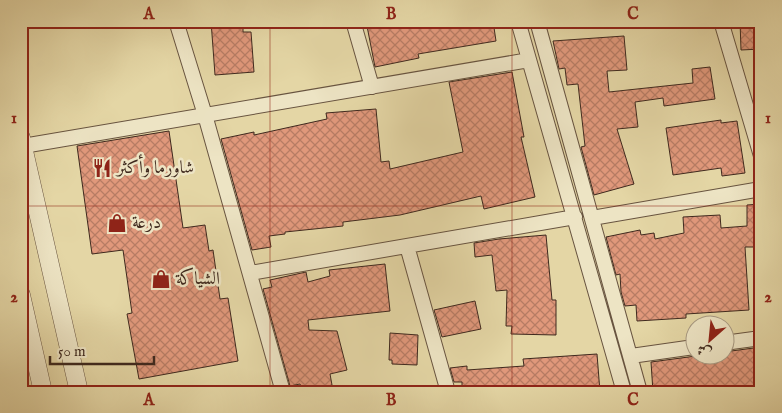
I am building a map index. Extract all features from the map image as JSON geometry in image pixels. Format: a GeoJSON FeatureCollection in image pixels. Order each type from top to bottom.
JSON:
{"type":"FeatureCollection","features":[{"type":"Feature","properties":{"kind":"street"},"geometry":{"type":"LineString","coordinates":[[176,21],[205,115],[283,392]]}},
{"type":"Feature","properties":{"kind":"street"},"geometry":{"type":"LineString","coordinates":[[353,21],[372,87]]}},
{"type":"Feature","properties":{"kind":"street"},"geometry":{"type":"LineString","coordinates":[[518,21],[624,392]]}},
{"type":"Feature","properties":{"kind":"street"},"geometry":{"type":"LineString","coordinates":[[537,21],[640,392]]}},
{"type":"Feature","properties":{"kind":"street"},"geometry":{"type":"LineString","coordinates":[[720,21],[761,156]]}},
{"type":"Feature","properties":{"kind":"street"},"geometry":{"type":"LineString","coordinates":[[79,392],[22,142],[205,115],[529,60]]}},
{"type":"Feature","properties":{"kind":"street"},"geometry":{"type":"LineString","coordinates":[[592,218],[761,189]]}},
{"type":"Feature","properties":{"kind":"street"},"geometry":{"type":"LineString","coordinates":[[250,273],[575,217]]}},
{"type":"Feature","properties":{"kind":"street"},"geometry":{"type":"LineString","coordinates":[[407,246],[448,392]]}},
{"type":"Feature","properties":{"kind":"street"},"geometry":{"type":"LineString","coordinates":[[21,295],[43,392]]}},
{"type":"Feature","properties":{"kind":"street"},"geometry":{"type":"LineString","coordinates":[[734,342],[761,338]]}},
{"type":"Feature","properties":{"kind":"street"},"geometry":{"type":"LineString","coordinates":[[631,356],[684,348]]}},
{"type":"Feature","properties":{"kind":"building"},"geometry":{"type":"Polygon","coordinates":[[[211,21],[243,21],[243,32],[251,32],[254,72],[215,75],[211,21]]]}},
{"type":"Feature","properties":{"kind":"building"},"geometry":{"type":"Polygon","coordinates":[[[366,21],[493,21],[496,41],[418,54],[419,58],[375,67],[366,21]]]}},
{"type":"Feature","properties":{"kind":"building"},"geometry":{"type":"Polygon","coordinates":[[[740,21],[761,21],[761,49],[741,50],[740,21]]]}},
{"type":"Feature","properties":{"kind":"building"},"geometry":{"type":"Polygon","coordinates":[[[624,36],[627,70],[607,71],[609,92],[693,83],[692,69],[710,67],[715,99],[664,106],[663,98],[635,102],[638,127],[617,129],[634,184],[594,195],[581,147],[585,146],[578,84],[567,85],[565,68],[559,69],[553,41],[624,36]]]}},
{"type":"Feature","properties":{"kind":"building"},"geometry":{"type":"Polygon","coordinates":[[[512,72],[524,137],[521,137],[535,197],[484,209],[481,196],[400,215],[343,222],[343,226],[285,232],[285,234],[269,236],[271,247],[252,250],[221,139],[254,132],[254,135],[327,119],[326,113],[376,109],[381,162],[389,161],[390,169],[463,152],[449,82],[512,72]]]}},
{"type":"Feature","properties":{"kind":"building"},"geometry":{"type":"Polygon","coordinates":[[[721,120],[721,123],[737,121],[745,173],[722,176],[721,168],[673,175],[666,128],[721,120]]]}},
{"type":"Feature","properties":{"kind":"building"},"geometry":{"type":"Polygon","coordinates":[[[169,131],[183,228],[205,225],[209,251],[213,250],[220,299],[228,298],[238,361],[139,379],[127,314],[132,313],[123,250],[92,254],[77,146],[169,131]]]}},
{"type":"Feature","properties":{"kind":"building"},"geometry":{"type":"Polygon","coordinates":[[[761,204],[761,247],[745,247],[749,310],[686,314],[684,318],[637,321],[636,305],[625,306],[621,292],[620,274],[616,275],[606,237],[640,230],[641,235],[654,233],[655,239],[684,233],[683,217],[720,215],[721,228],[747,226],[747,205],[761,204]]]}},
{"type":"Feature","properties":{"kind":"building"},"geometry":{"type":"Polygon","coordinates":[[[546,235],[552,300],[556,300],[556,335],[511,334],[512,326],[506,326],[507,290],[496,291],[492,255],[475,257],[474,243],[546,235]]]}},
{"type":"Feature","properties":{"kind":"building"},"geometry":{"type":"Polygon","coordinates":[[[385,264],[390,311],[308,320],[309,330],[337,331],[347,370],[330,374],[332,385],[303,392],[300,384],[290,386],[263,289],[272,287],[270,280],[306,272],[308,282],[330,276],[329,270],[385,264]]]}},
{"type":"Feature","properties":{"kind":"building"},"geometry":{"type":"Polygon","coordinates":[[[475,301],[481,329],[442,337],[434,310],[475,301]]]}},
{"type":"Feature","properties":{"kind":"building"},"geometry":{"type":"Polygon","coordinates":[[[390,333],[418,335],[417,365],[392,364],[392,360],[389,360],[390,333]]]}},
{"type":"Feature","properties":{"kind":"building"},"geometry":{"type":"Polygon","coordinates":[[[761,347],[761,392],[653,392],[651,362],[684,358],[684,366],[734,366],[734,351],[761,347]]]}},
{"type":"Feature","properties":{"kind":"building"},"geometry":{"type":"Polygon","coordinates":[[[597,354],[600,392],[462,392],[462,382],[454,382],[450,368],[467,366],[467,370],[524,366],[523,359],[597,354]]]}},
{"type":"Feature","properties":{"kind":"place","name":"شاورما وأكثر"},"geometry":{"type":"Point","coordinates":[102,168]}},
{"type":"Feature","properties":{"kind":"place","name":"درعة"},"geometry":{"type":"Point","coordinates":[117,223]}},
{"type":"Feature","properties":{"kind":"place","name":"الشياكة"},"geometry":{"type":"Point","coordinates":[161,279]}}]}
